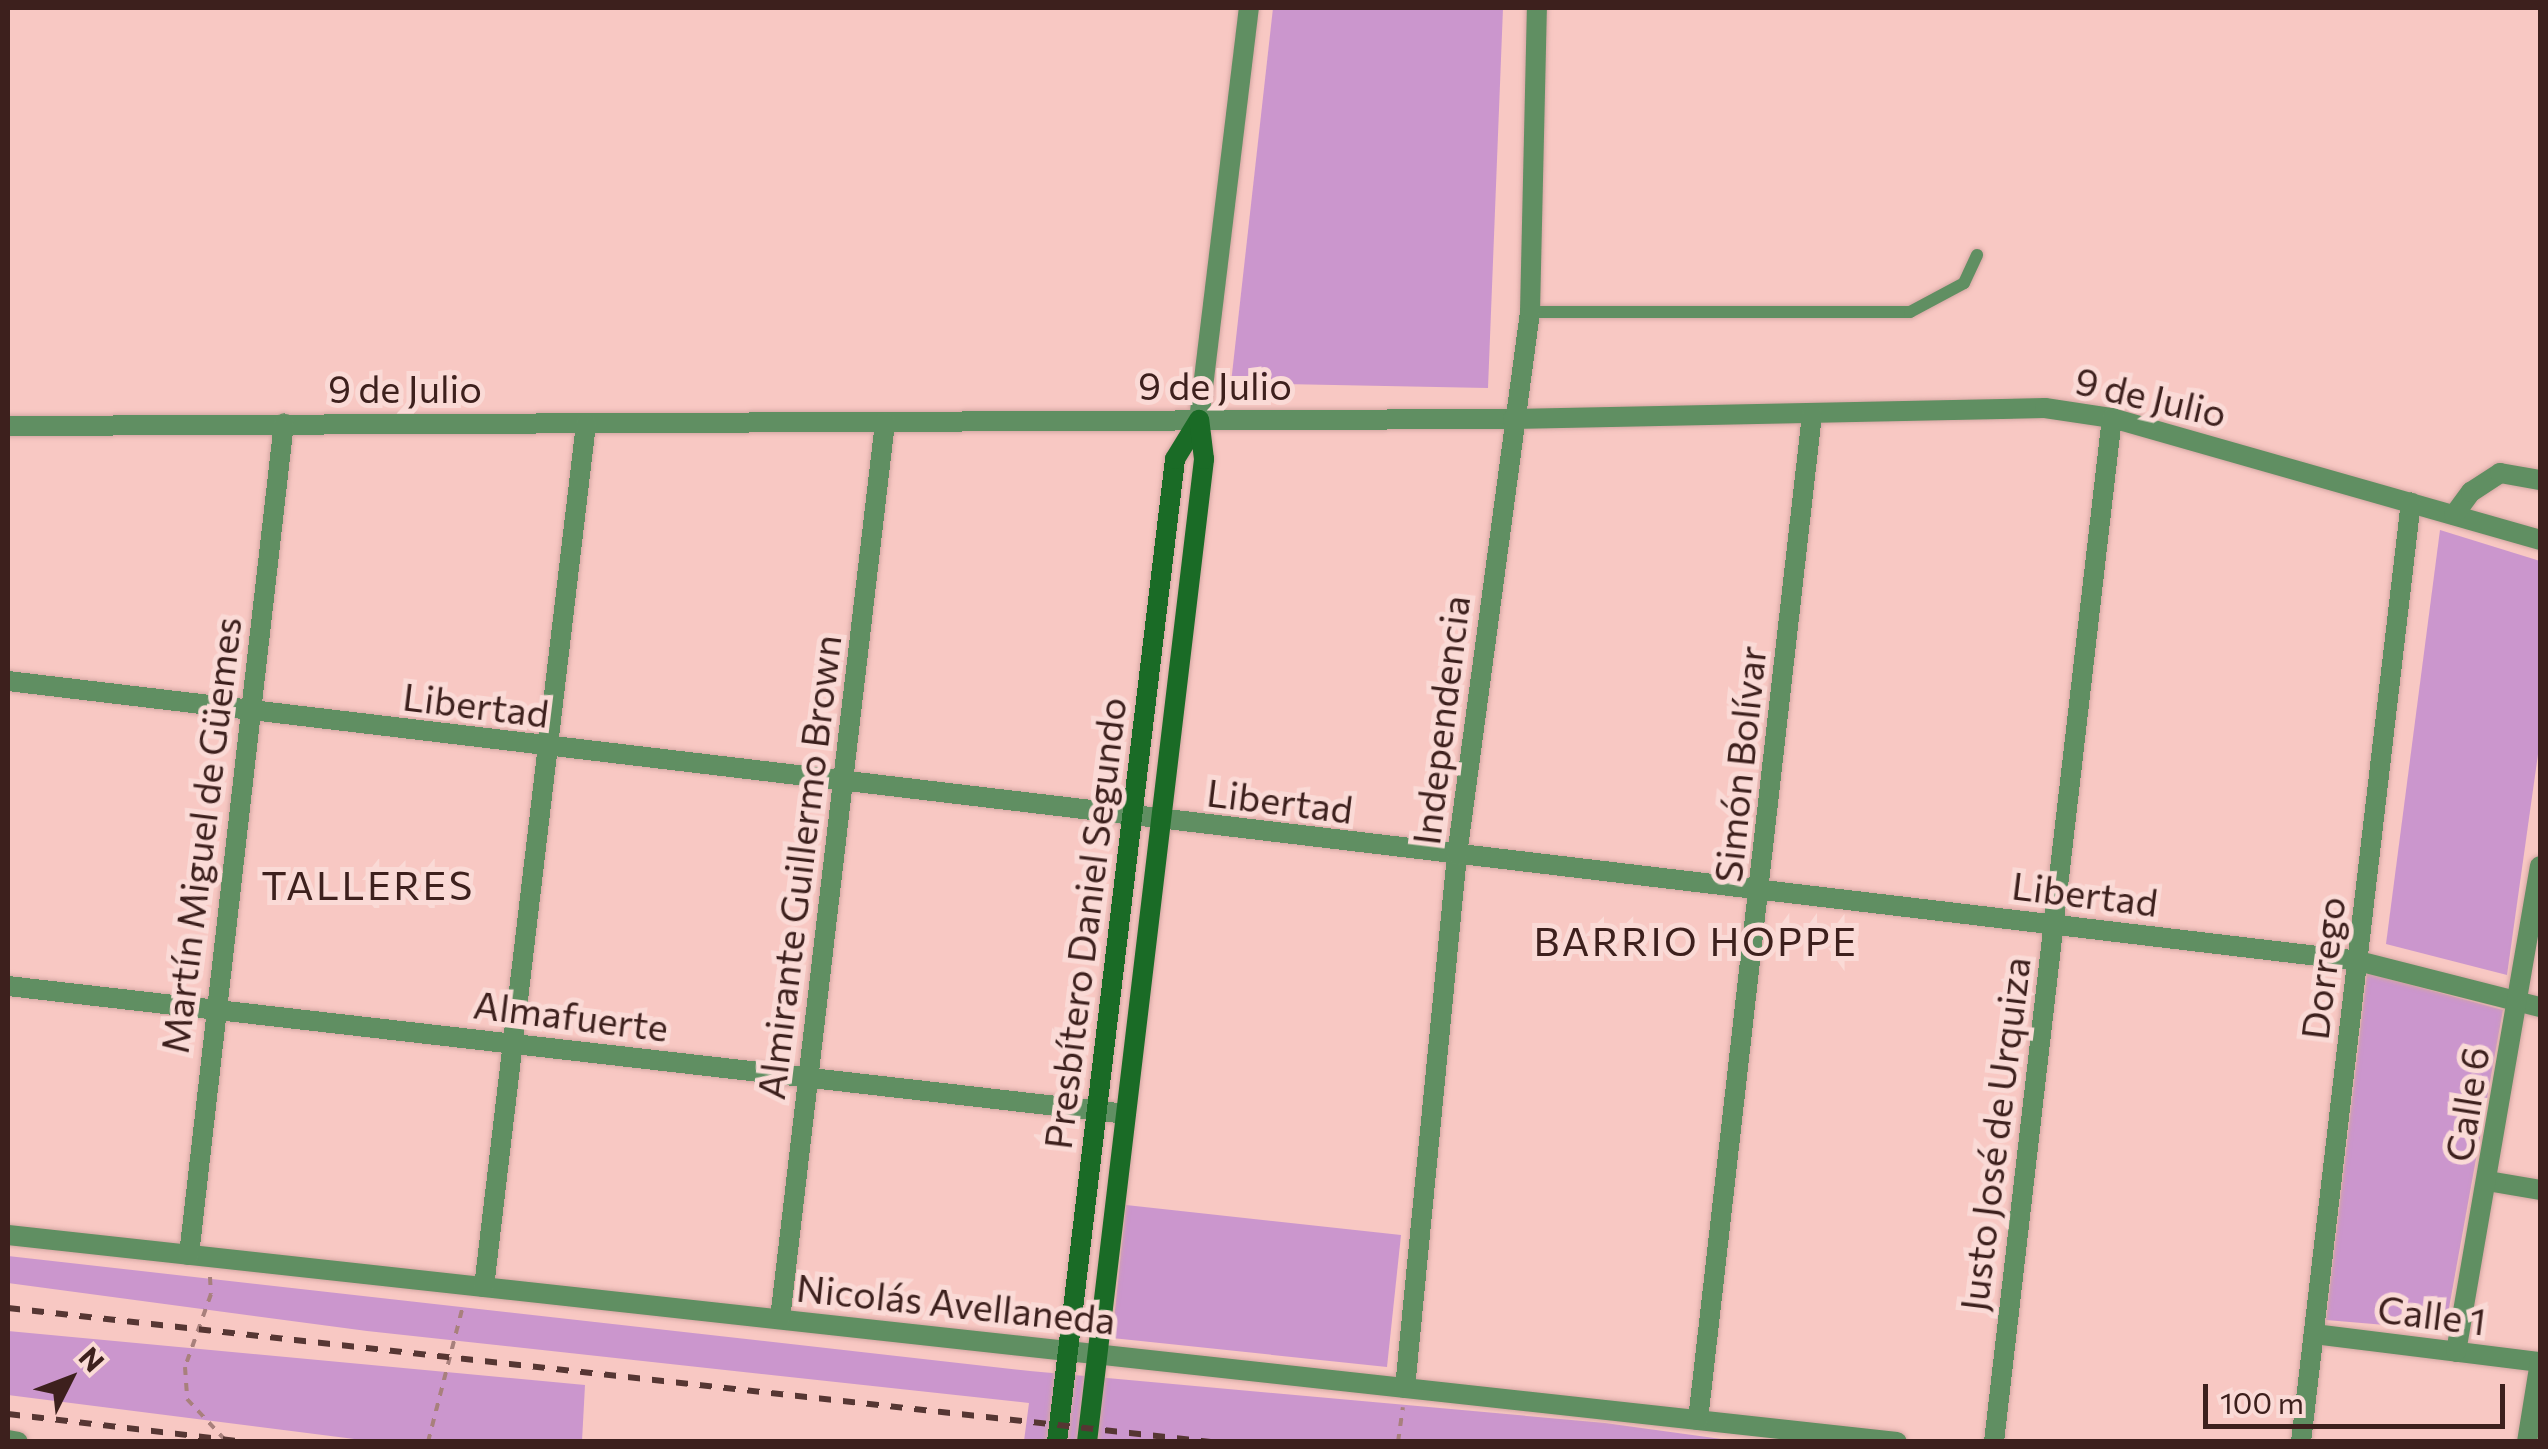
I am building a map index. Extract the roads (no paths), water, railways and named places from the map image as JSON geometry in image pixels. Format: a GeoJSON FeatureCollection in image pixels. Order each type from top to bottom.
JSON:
{"type":"FeatureCollection","features":[{"type":"Feature","properties":{"kind":"main road","name":"Presbítero Daniel Segundo"},"geometry":{"type":"LineString","coordinates":[[1057,1442],[1175,459],[1199,420]]}},
{"type":"Feature","properties":{"kind":"main road","name":"Presbítero Daniel Segundo"},"geometry":{"type":"LineString","coordinates":[[1087,1442],[1204,459],[1199,420]]}},
{"type":"Feature","properties":{"kind":"street","name":"Presbítero Daniel Segundo"},"geometry":{"type":"LineString","coordinates":[[1199,420],[1249,8]]}},
{"type":"Feature","properties":{"kind":"street","name":"Independencia"},"geometry":{"type":"LineString","coordinates":[[1405,1388],[1458,855],[1530,312],[1537,8]]}},
{"type":"Feature","properties":{"kind":"street","name":"9 de Julio"},"geometry":{"type":"LineString","coordinates":[[8,426],[1513,419],[2046,408],[2112,418],[2540,540]]}},
{"type":"Feature","properties":{"kind":"street","name":"Simón Bolívar"},"geometry":{"type":"LineString","coordinates":[[1698,1420],[1812,414]]}},
{"type":"Feature","properties":{"kind":"street","name":"Justo José de Urquiza"},"geometry":{"type":"LineString","coordinates":[[1994,1442],[2112,418]]}},
{"type":"Feature","properties":{"kind":"street","name":"Almirante Guillermo Brown"},"geometry":{"type":"LineString","coordinates":[[780,1319],[885,422]]}},
{"type":"Feature","properties":{"kind":"street","name":"Martín Miguel de Güemes"},"geometry":{"type":"LineString","coordinates":[[199,1256],[215,1011],[284,423]]}},
{"type":"Feature","properties":{"kind":"street"},"geometry":{"type":"LineString","coordinates":[[477,1286],[516,1042],[586,424]]}},
{"type":"Feature","properties":{"kind":"street"},"geometry":{"type":"LineString","coordinates":[[2454,515],[2470,492],[2500,473],[2540,480]]}},
{"type":"Feature","properties":{"kind":"street","name":"Dorrego"},"geometry":{"type":"LineString","coordinates":[[2301,1442],[2410,502]]}},
{"type":"Feature","properties":{"kind":"street","name":"Libertad"},"geometry":{"type":"LineString","coordinates":[[8,682],[2358,961],[2540,1008]]}},
{"type":"Feature","properties":{"kind":"street","name":"Calle 6"},"geometry":{"type":"LineString","coordinates":[[2456,1352],[2540,866]]}},
{"type":"Feature","properties":{"kind":"street","name":"Almafuerte"},"geometry":{"type":"LineString","coordinates":[[8,986],[1126,1114]]}},
{"type":"Feature","properties":{"kind":"street"},"geometry":{"type":"LineString","coordinates":[[2488,1181],[2540,1190]]}},
{"type":"Feature","properties":{"kind":"street","name":"Nicolás Avellaneda"},"geometry":{"type":"LineString","coordinates":[[8,1235],[1897,1442]]}},
{"type":"Feature","properties":{"kind":"street","name":"Calle 1"},"geometry":{"type":"LineString","coordinates":[[2314,1334],[2540,1362]]}},
{"type":"Feature","properties":{"kind":"street"},"geometry":{"type":"LineString","coordinates":[[2526,1442],[2540,1362]]}},
{"type":"Feature","properties":{"kind":"street"},"geometry":{"type":"LineString","coordinates":[[8,1440],[18,1442]]}},
{"type":"Feature","properties":{"kind":"lane"},"geometry":{"type":"LineString","coordinates":[[1530,312],[1910,312],[1964,283],[1977,255]]}},
{"type":"Feature","properties":{"kind":"railway"},"geometry":{"type":"LineString","coordinates":[[8,1308],[1211,1442]]}},
{"type":"Feature","properties":{"kind":"railway"},"geometry":{"type":"LineString","coordinates":[[8,1414],[247,1442]]}},
{"type":"Feature","properties":{"kind":"district","name":"TALLERES"},"geometry":{"type":"Point","coordinates":[368,884]}},
{"type":"Feature","properties":{"kind":"district","name":"BARRIO HOPPE"},"geometry":{"type":"Point","coordinates":[1696,940]}}]}
